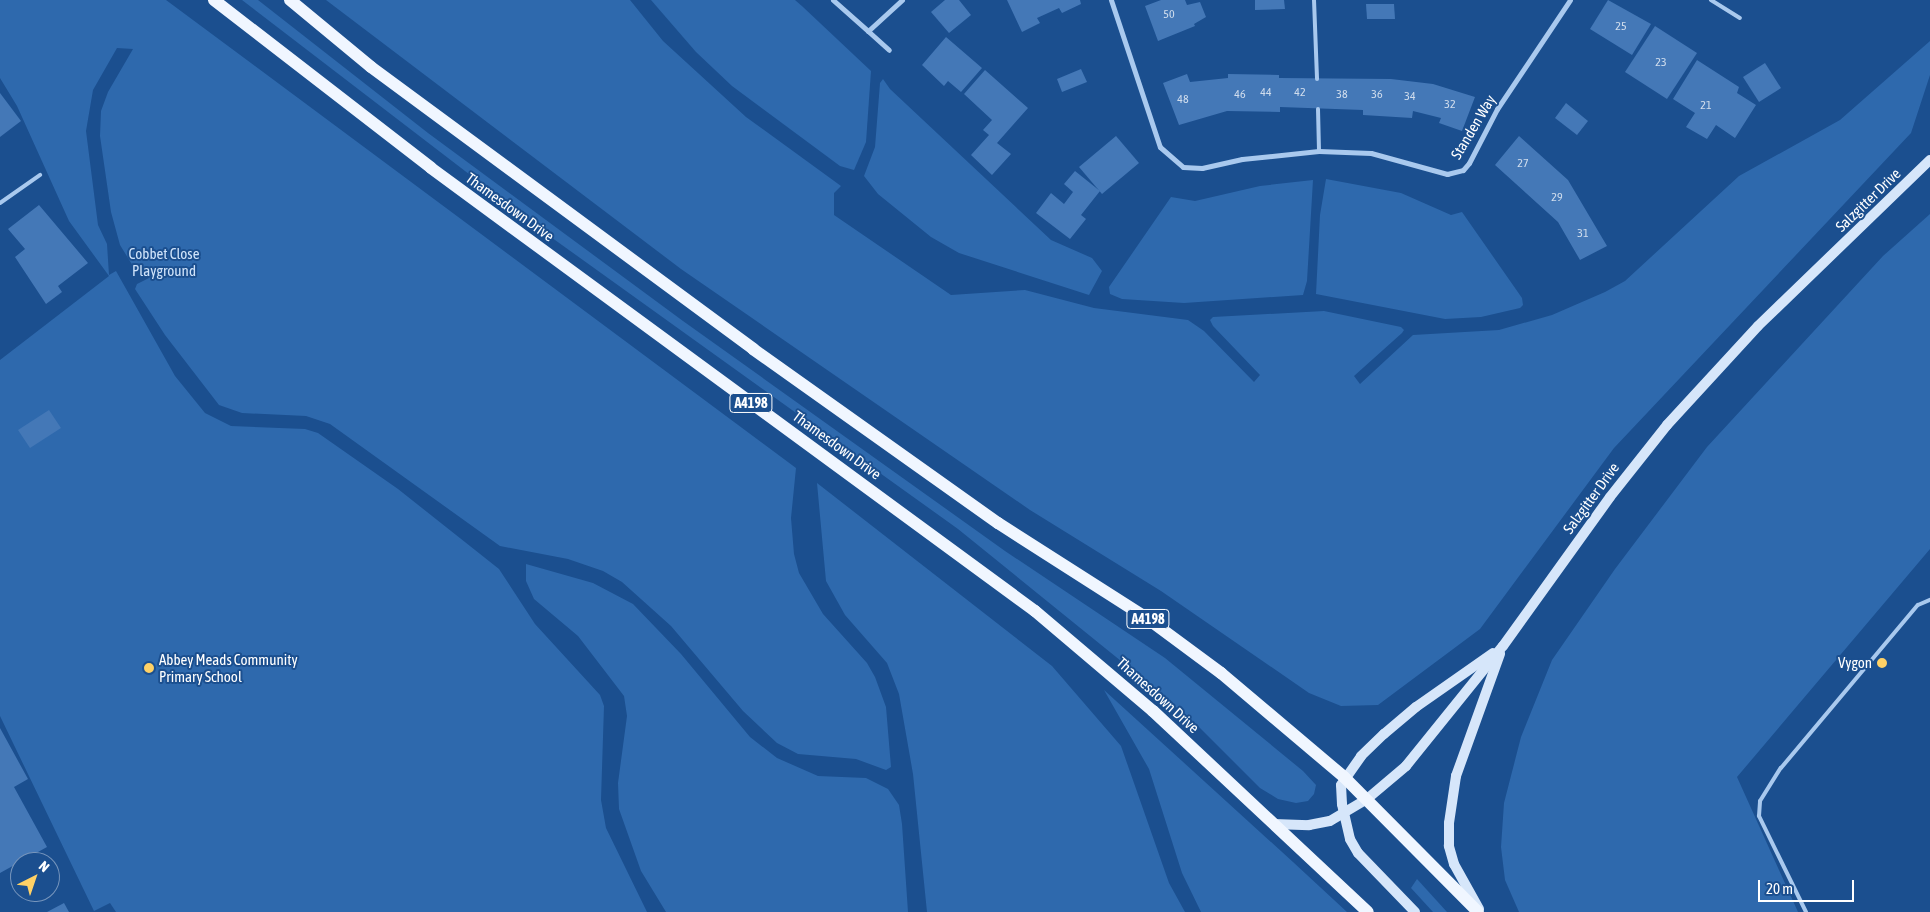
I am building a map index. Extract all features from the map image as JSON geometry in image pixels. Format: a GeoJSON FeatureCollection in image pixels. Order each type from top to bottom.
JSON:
{"type":"FeatureCollection","features":[{"type":"Feature","properties":{"kind":"main road","name":"Thamesdown Drive"},"geometry":{"type":"LineString","coordinates":[[214,0],[431,168],[1035,611],[1152,711],[1368,912]]}},
{"type":"Feature","properties":{"kind":"main road","name":"Thamesdown Drive"},"geometry":{"type":"LineString","coordinates":[[290,0],[371,67],[753,350],[998,523],[1148,619],[1251,697],[1344,777]]}},
{"type":"Feature","properties":{"kind":"main road","name":"A4198"},"geometry":{"type":"LineString","coordinates":[[1344,777],[1479,912]]}},
{"type":"Feature","properties":{"kind":"street"},"geometry":{"type":"LineString","coordinates":[[833,0],[889,50]]}},
{"type":"Feature","properties":{"kind":"street"},"geometry":{"type":"LineString","coordinates":[[868,31],[902,0]]}},
{"type":"Feature","properties":{"kind":"street","name":"Standen Way"},"geometry":{"type":"LineString","coordinates":[[1111,0],[1152,129],[1160,147],[1176,163],[1202,168],[1242,159],[1320,150],[1371,153],[1447,174],[1462,170],[1474,156],[1496,109],[1570,0]]}},
{"type":"Feature","properties":{"kind":"street","name":"Salzgitter Drive"},"geometry":{"type":"LineString","coordinates":[[1274,824],[1309,825],[1344,814],[1367,799],[1406,766],[1503,646],[1610,497],[1667,425],[1758,326],[1930,160]]}},
{"type":"Feature","properties":{"kind":"street"},"geometry":{"type":"LineString","coordinates":[[1415,912],[1358,853],[1350,839],[1340,794],[1344,777],[1361,756],[1416,707],[1503,646]]}},
{"type":"Feature","properties":{"kind":"street"},"geometry":{"type":"LineString","coordinates":[[1479,912],[1454,864],[1449,846],[1449,823],[1456,776],[1503,646]]}},
{"type":"Feature","properties":{"kind":"lane"},"geometry":{"type":"LineString","coordinates":[[1314,0],[1317,80]]}},
{"type":"Feature","properties":{"kind":"lane"},"geometry":{"type":"LineString","coordinates":[[1711,0],[1740,18]]}},
{"type":"Feature","properties":{"kind":"lane"},"geometry":{"type":"LineString","coordinates":[[1318,109],[1320,150]]}},
{"type":"Feature","properties":{"kind":"lane"},"geometry":{"type":"LineString","coordinates":[[0,203],[40,175]]}},
{"type":"Feature","properties":{"kind":"lane"},"geometry":{"type":"LineString","coordinates":[[1925,602],[1930,595]]}},
{"type":"Feature","properties":{"kind":"lane"},"geometry":{"type":"LineString","coordinates":[[1806,912],[1759,816],[1760,801],[1781,768],[1918,605],[1930,600]]}},
{"type":"Feature","properties":{"kind":"green space","name":"Cobbet Close Playground"},"geometry":{"type":"Polygon","coordinates":[[[0,0],[166,0],[796,468],[791,518],[794,554],[799,573],[823,614],[867,663],[875,677],[886,707],[891,767],[886,770],[856,759],[798,754],[777,743],[743,711],[671,626],[622,582],[603,571],[568,559],[500,546],[330,424],[306,416],[242,413],[219,405],[165,335],[135,289],[137,284],[149,278],[143,269],[136,271],[120,245],[111,212],[100,136],[101,111],[108,92],[133,49],[117,48],[93,90],[86,131],[98,225],[107,244],[109,275],[116,271],[175,376],[205,413],[231,426],[305,429],[318,433],[398,489],[499,569],[535,624],[600,695],[604,706],[601,800],[606,828],[647,912],[116,912],[110,903],[94,911],[0,716],[0,360],[109,276],[69,221],[17,106],[0,78],[0,0]]]}},
{"type":"Feature","properties":{"kind":"green space"},"geometry":{"type":"Polygon","coordinates":[[[242,0],[258,0],[428,133],[683,321],[1005,551],[1165,658],[1303,771],[1316,785],[1314,794],[1308,801],[1296,803],[1278,799],[1260,788],[1198,726],[1142,678],[958,529],[555,240],[242,0]]]}},
{"type":"Feature","properties":{"kind":"green space"},"geometry":{"type":"Polygon","coordinates":[[[326,0],[630,0],[663,41],[746,117],[841,186],[834,193],[834,215],[951,295],[1025,290],[1094,308],[1188,320],[1204,331],[1254,382],[1260,375],[1213,326],[1210,320],[1213,317],[1324,311],[1401,327],[1404,330],[1402,333],[1354,376],[1360,384],[1413,335],[1499,330],[1552,315],[1605,292],[1625,281],[1739,176],[1840,120],[1930,41],[1930,75],[1911,133],[1614,448],[1480,629],[1378,705],[1341,706],[1309,693],[1161,591],[1030,510],[681,269],[326,0]]]}},
{"type":"Feature","properties":{"kind":"green space"},"geometry":{"type":"Polygon","coordinates":[[[651,0],[795,0],[871,71],[866,142],[854,170],[840,166],[732,86],[696,52],[651,0]]]}},
{"type":"Feature","properties":{"kind":"green space"},"geometry":{"type":"Polygon","coordinates":[[[883,79],[890,89],[1051,240],[1092,258],[1102,271],[1089,295],[959,253],[931,237],[878,194],[864,176],[875,147],[880,83],[883,79]]]}},
{"type":"Feature","properties":{"kind":"green space"},"geometry":{"type":"Polygon","coordinates":[[[1326,179],[1401,193],[1451,215],[1462,212],[1522,298],[1523,305],[1520,308],[1481,317],[1445,319],[1316,294],[1320,215],[1326,179]]]}},
{"type":"Feature","properties":{"kind":"green space"},"geometry":{"type":"Polygon","coordinates":[[[1313,180],[1307,281],[1303,295],[1184,303],[1122,299],[1110,294],[1109,287],[1171,197],[1195,201],[1260,186],[1313,180]]]}},
{"type":"Feature","properties":{"kind":"green space"},"geometry":{"type":"Polygon","coordinates":[[[1930,214],[1930,549],[1737,777],[1798,912],[1519,912],[1505,880],[1501,847],[1504,803],[1521,737],[1552,660],[1615,569],[1707,447],[1883,256],[1930,214]]]}},
{"type":"Feature","properties":{"kind":"green space"},"geometry":{"type":"Polygon","coordinates":[[[817,483],[1052,666],[1121,746],[1169,883],[1185,912],[927,912],[913,774],[899,694],[887,663],[845,615],[826,581],[817,483]]]}},
{"type":"Feature","properties":{"kind":"green space"},"geometry":{"type":"Polygon","coordinates":[[[526,564],[593,583],[633,604],[681,654],[750,737],[777,758],[818,776],[866,778],[888,789],[899,805],[908,912],[666,912],[641,871],[619,809],[618,783],[627,716],[624,696],[578,636],[534,599],[526,581],[526,564]]]}},
{"type":"Feature","properties":{"kind":"green space"},"geometry":{"type":"Polygon","coordinates":[[[1104,690],[1347,912],[1201,912],[1182,873],[1149,769],[1104,690]]]}},
{"type":"Feature","properties":{"kind":"green space"},"geometry":{"type":"Polygon","coordinates":[[[1417,879],[1447,912],[1433,912],[1411,888],[1417,879]]]}},
{"type":"Feature","properties":{"kind":"building"},"geometry":{"type":"Polygon","coordinates":[[[945,0],[959,0],[971,15],[949,33],[931,12],[945,0]]]}},
{"type":"Feature","properties":{"kind":"building"},"geometry":{"type":"Polygon","coordinates":[[[1007,0],[1080,0],[1081,4],[1062,13],[1059,8],[1037,18],[1040,23],[1022,32],[1007,0]]]}},
{"type":"Feature","properties":{"kind":"building"},"geometry":{"type":"Polygon","coordinates":[[[1161,0],[1185,0],[1187,5],[1200,2],[1206,17],[1194,24],[1195,26],[1158,41],[1145,6],[1161,0]]]}},
{"type":"Feature","properties":{"kind":"building"},"geometry":{"type":"Polygon","coordinates":[[[1255,0],[1284,0],[1285,9],[1255,10],[1255,0]]]}},
{"type":"Feature","properties":{"kind":"building"},"geometry":{"type":"Polygon","coordinates":[[[1608,0],[1651,24],[1632,55],[1590,29],[1608,0]]]}},
{"type":"Feature","properties":{"kind":"building"},"geometry":{"type":"Polygon","coordinates":[[[1366,4],[1394,4],[1395,19],[1367,19],[1366,4]]]}},
{"type":"Feature","properties":{"kind":"building"},"geometry":{"type":"Polygon","coordinates":[[[1655,26],[1697,53],[1667,99],[1625,72],[1655,26]]]}},
{"type":"Feature","properties":{"kind":"building"},"geometry":{"type":"Polygon","coordinates":[[[946,37],[982,68],[961,92],[948,81],[944,86],[922,65],[946,37]]]}},
{"type":"Feature","properties":{"kind":"building"},"geometry":{"type":"Polygon","coordinates":[[[1697,60],[1739,87],[1737,93],[1756,105],[1735,138],[1716,125],[1707,139],[1686,127],[1695,113],[1673,99],[1697,60]]]}},
{"type":"Feature","properties":{"kind":"building"},"geometry":{"type":"Polygon","coordinates":[[[1765,63],[1781,88],[1759,102],[1743,77],[1765,63]]]}},
{"type":"Feature","properties":{"kind":"building"},"geometry":{"type":"Polygon","coordinates":[[[1081,69],[1087,82],[1062,92],[1057,79],[1081,69]]]}},
{"type":"Feature","properties":{"kind":"building"},"geometry":{"type":"Polygon","coordinates":[[[985,70],[1028,108],[997,143],[1011,154],[992,175],[971,155],[989,135],[983,130],[992,120],[964,94],[985,70]]]}},
{"type":"Feature","properties":{"kind":"building"},"geometry":{"type":"Polygon","coordinates":[[[1187,74],[1190,82],[1228,78],[1228,74],[1279,75],[1279,78],[1391,79],[1433,84],[1475,97],[1462,131],[1439,123],[1441,118],[1413,111],[1412,118],[1363,115],[1363,110],[1280,107],[1280,112],[1227,111],[1179,125],[1163,83],[1187,74]]]}},
{"type":"Feature","properties":{"kind":"building"},"geometry":{"type":"Polygon","coordinates":[[[0,93],[21,121],[0,137],[0,93]]]}},
{"type":"Feature","properties":{"kind":"building"},"geometry":{"type":"Polygon","coordinates":[[[1566,103],[1588,121],[1577,135],[1555,118],[1566,103]]]}},
{"type":"Feature","properties":{"kind":"building"},"geometry":{"type":"Polygon","coordinates":[[[1116,136],[1139,163],[1102,194],[1079,167],[1116,136]]]}},
{"type":"Feature","properties":{"kind":"building"},"geometry":{"type":"Polygon","coordinates":[[[1519,136],[1568,180],[1607,246],[1580,260],[1558,222],[1495,165],[1519,136]]]}},
{"type":"Feature","properties":{"kind":"building"},"geometry":{"type":"Polygon","coordinates":[[[1075,171],[1100,191],[1081,215],[1086,219],[1070,239],[1036,213],[1051,193],[1064,204],[1073,192],[1064,184],[1075,171]]]}},
{"type":"Feature","properties":{"kind":"building"},"geometry":{"type":"Polygon","coordinates":[[[39,205],[88,263],[58,286],[62,292],[46,304],[15,257],[25,249],[8,229],[39,205]]]}},
{"type":"Feature","properties":{"kind":"building"},"geometry":{"type":"Polygon","coordinates":[[[49,410],[61,428],[30,448],[18,430],[49,410]]]}},
{"type":"Feature","properties":{"kind":"building"},"geometry":{"type":"Polygon","coordinates":[[[0,728],[28,779],[14,787],[47,847],[38,852],[10,852],[10,867],[0,873],[0,728]]]}},
{"type":"Feature","properties":{"kind":"building"},"geometry":{"type":"Polygon","coordinates":[[[64,903],[69,912],[47,912],[64,903]]]}},
{"type":"Feature","properties":{"kind":"place","name":"Vygon"},"geometry":{"type":"Point","coordinates":[1882,663]}},
{"type":"Feature","properties":{"kind":"place","name":"Abbey Meads Community Primary School"},"geometry":{"type":"Point","coordinates":[149,668]}}]}
